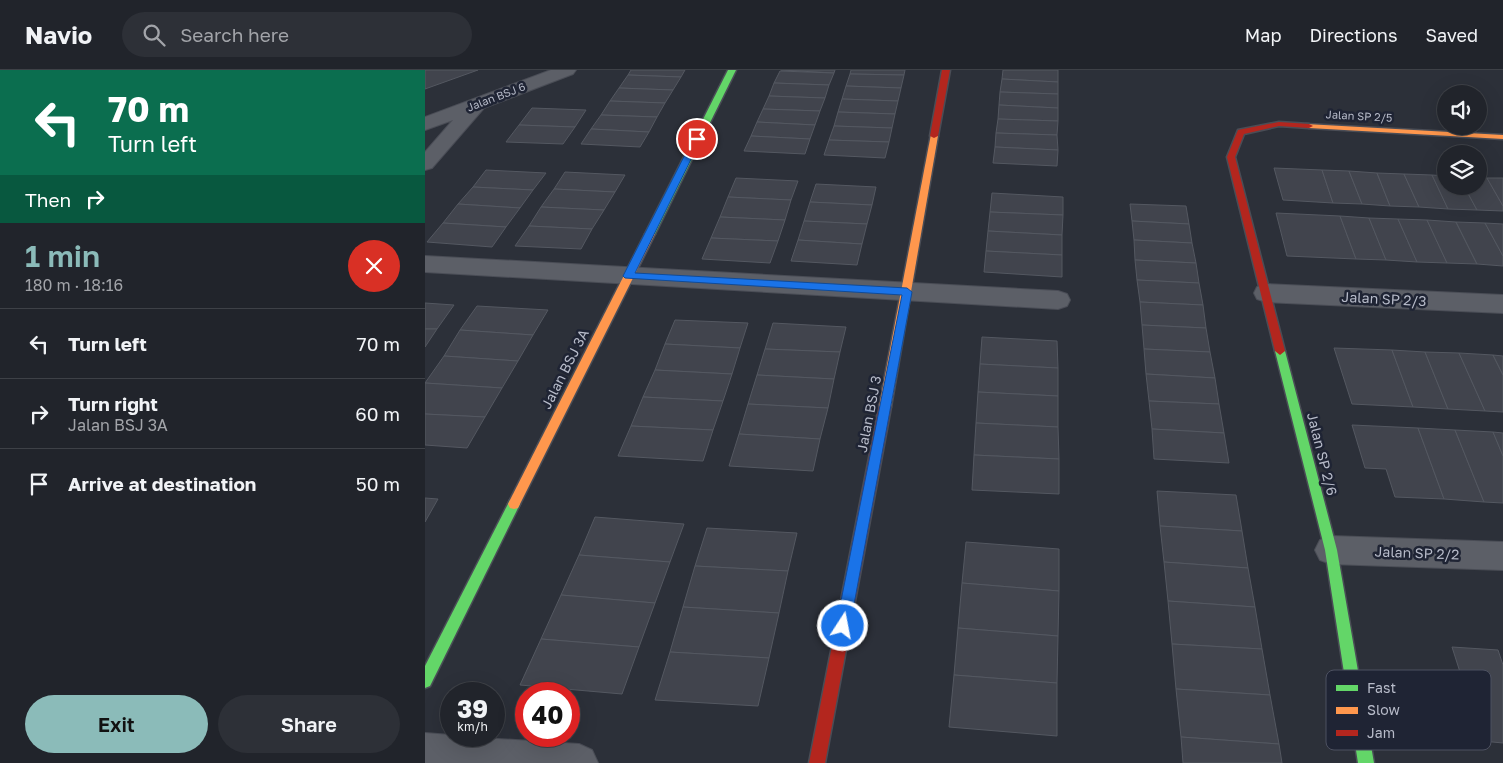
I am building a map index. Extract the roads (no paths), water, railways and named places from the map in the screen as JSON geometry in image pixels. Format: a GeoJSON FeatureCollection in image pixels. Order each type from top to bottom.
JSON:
{"type":"FeatureCollection","features":[{"type":"Feature","properties":{"kind":"street","name":"Jalan BSJ 6"},"geometry":{"type":"LineString","coordinates":[[425,124],[567,70]]}},
{"type":"Feature","properties":{"kind":"street","name":"Jalan BSJ 3A"},"geometry":{"type":"LineString","coordinates":[[425,681],[732,70]]}},
{"type":"Feature","properties":{"kind":"street","name":"Jalan BSJ 3"},"geometry":{"type":"LineString","coordinates":[[817,763],[907,292],[946,70]]}},
{"type":"Feature","properties":{"kind":"street"},"geometry":{"type":"LineString","coordinates":[[425,164],[477,104]]}},
{"type":"Feature","properties":{"kind":"street","name":"Jalan SP 2/5"},"geometry":{"type":"LineString","coordinates":[[1231,157],[1241,132],[1279,124],[1503,137]]}},
{"type":"Feature","properties":{"kind":"street","name":"Jalan SP 2/6"},"geometry":{"type":"LineString","coordinates":[[1231,157],[1331,550],[1350,670]]}},
{"type":"Feature","properties":{"kind":"street"},"geometry":{"type":"LineString","coordinates":[[425,264],[1058,300]]}},
{"type":"Feature","properties":{"kind":"street","name":"Jalan SP 2/3"},"geometry":{"type":"LineString","coordinates":[[1266,293],[1503,304]]}},
{"type":"Feature","properties":{"kind":"street","name":"Jalan SP 2/2"},"geometry":{"type":"LineString","coordinates":[[1331,550],[1503,556]]}},
{"type":"Feature","properties":{"kind":"street","name":"Jalan SP 2/6"},"geometry":{"type":"LineString","coordinates":[[1363,750],[1365,763]]}},
{"type":"Feature","properties":{"kind":"street"},"geometry":{"type":"LineString","coordinates":[[425,751],[579,763]]}}]}
